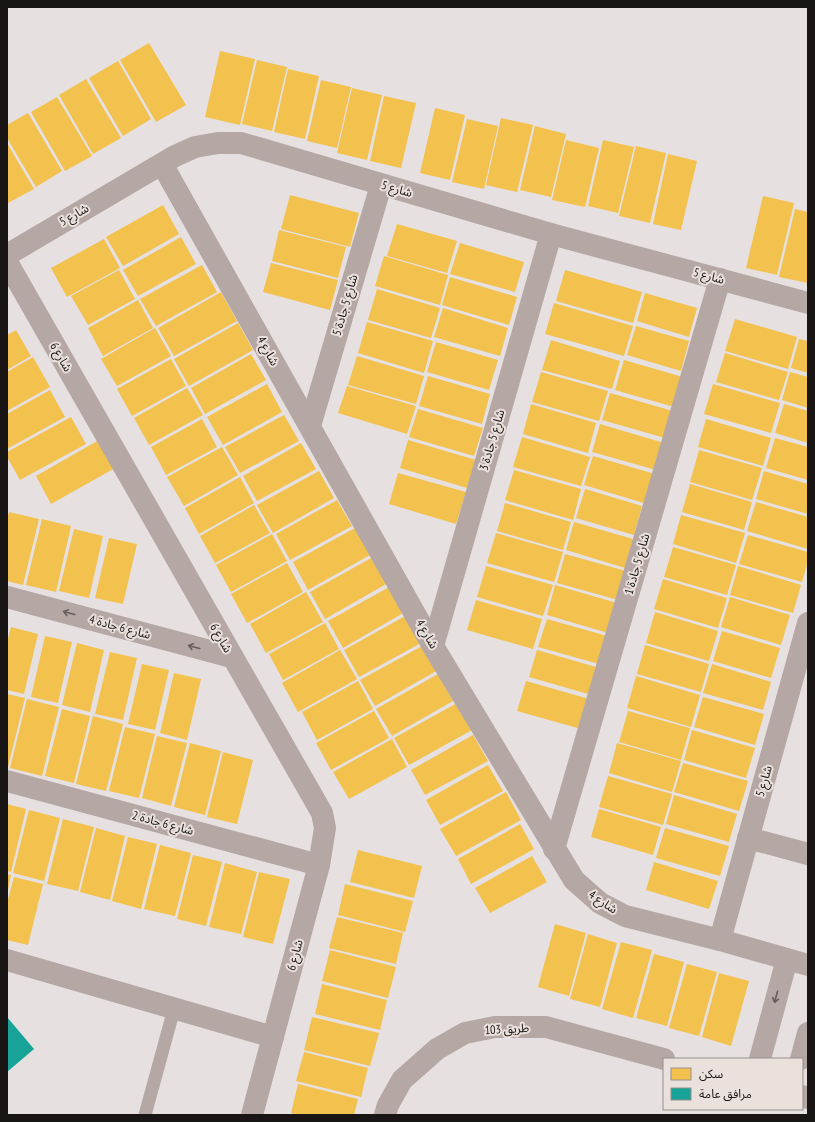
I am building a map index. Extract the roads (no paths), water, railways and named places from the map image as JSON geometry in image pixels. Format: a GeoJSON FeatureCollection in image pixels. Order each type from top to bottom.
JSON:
{"type":"FeatureCollection","features":[{"type":"Feature","properties":{"kind":"street","name":"شارع 5"},"geometry":{"type":"LineString","coordinates":[[7,255],[162,164],[195,147],[218,142],[241,143],[550,234],[808,303]]}},
{"type":"Feature","properties":{"kind":"street","name":"شارع 4"},"geometry":{"type":"LineString","coordinates":[[162,164],[433,646],[574,880],[600,903],[625,916],[720,940],[808,965]]}},
{"type":"Feature","properties":{"kind":"street","name":"شارع 5 جادة 5"},"geometry":{"type":"LineString","coordinates":[[310,426],[381,184]]}},
{"type":"Feature","properties":{"kind":"street","name":"شارع 5 جادة 3"},"geometry":{"type":"LineString","coordinates":[[433,646],[550,234]]}},
{"type":"Feature","properties":{"kind":"street","name":"شارع 6"},"geometry":{"type":"LineString","coordinates":[[7,262],[322,813],[325,828],[319,865],[252,1115]]}},
{"type":"Feature","properties":{"kind":"street","name":"شارع 5 جادة 1"},"geometry":{"type":"LineString","coordinates":[[554,849],[720,279]]}},
{"type":"Feature","properties":{"kind":"street","name":"شارع 6 جادة 4"},"geometry":{"type":"LineString","coordinates":[[7,597],[232,657]]}},
{"type":"Feature","properties":{"kind":"street","name":"شارع 5"},"geometry":{"type":"LineString","coordinates":[[720,940],[808,623]]}},
{"type":"Feature","properties":{"kind":"street","name":"شارع 6 جادة 2"},"geometry":{"type":"LineString","coordinates":[[7,781],[319,865]]}},
{"type":"Feature","properties":{"kind":"street"},"geometry":{"type":"LineString","coordinates":[[748,838],[808,854]]}},
{"type":"Feature","properties":{"kind":"street"},"geometry":{"type":"LineString","coordinates":[[760,1058],[786,959]]}},
{"type":"Feature","properties":{"kind":"street"},"geometry":{"type":"LineString","coordinates":[[7,960],[272,1038]]}},
{"type":"Feature","properties":{"kind":"street","name":"طريق 103"},"geometry":{"type":"LineString","coordinates":[[385,1115],[388,1104],[402,1080],[437,1049],[464,1033],[495,1027],[546,1027],[663,1059]]}},
{"type":"Feature","properties":{"kind":"street"},"geometry":{"type":"LineString","coordinates":[[801,1058],[808,1033]]}},
{"type":"Feature","properties":{"kind":"lane"},"geometry":{"type":"LineString","coordinates":[[145,1115],[174,1009]]}}]}
